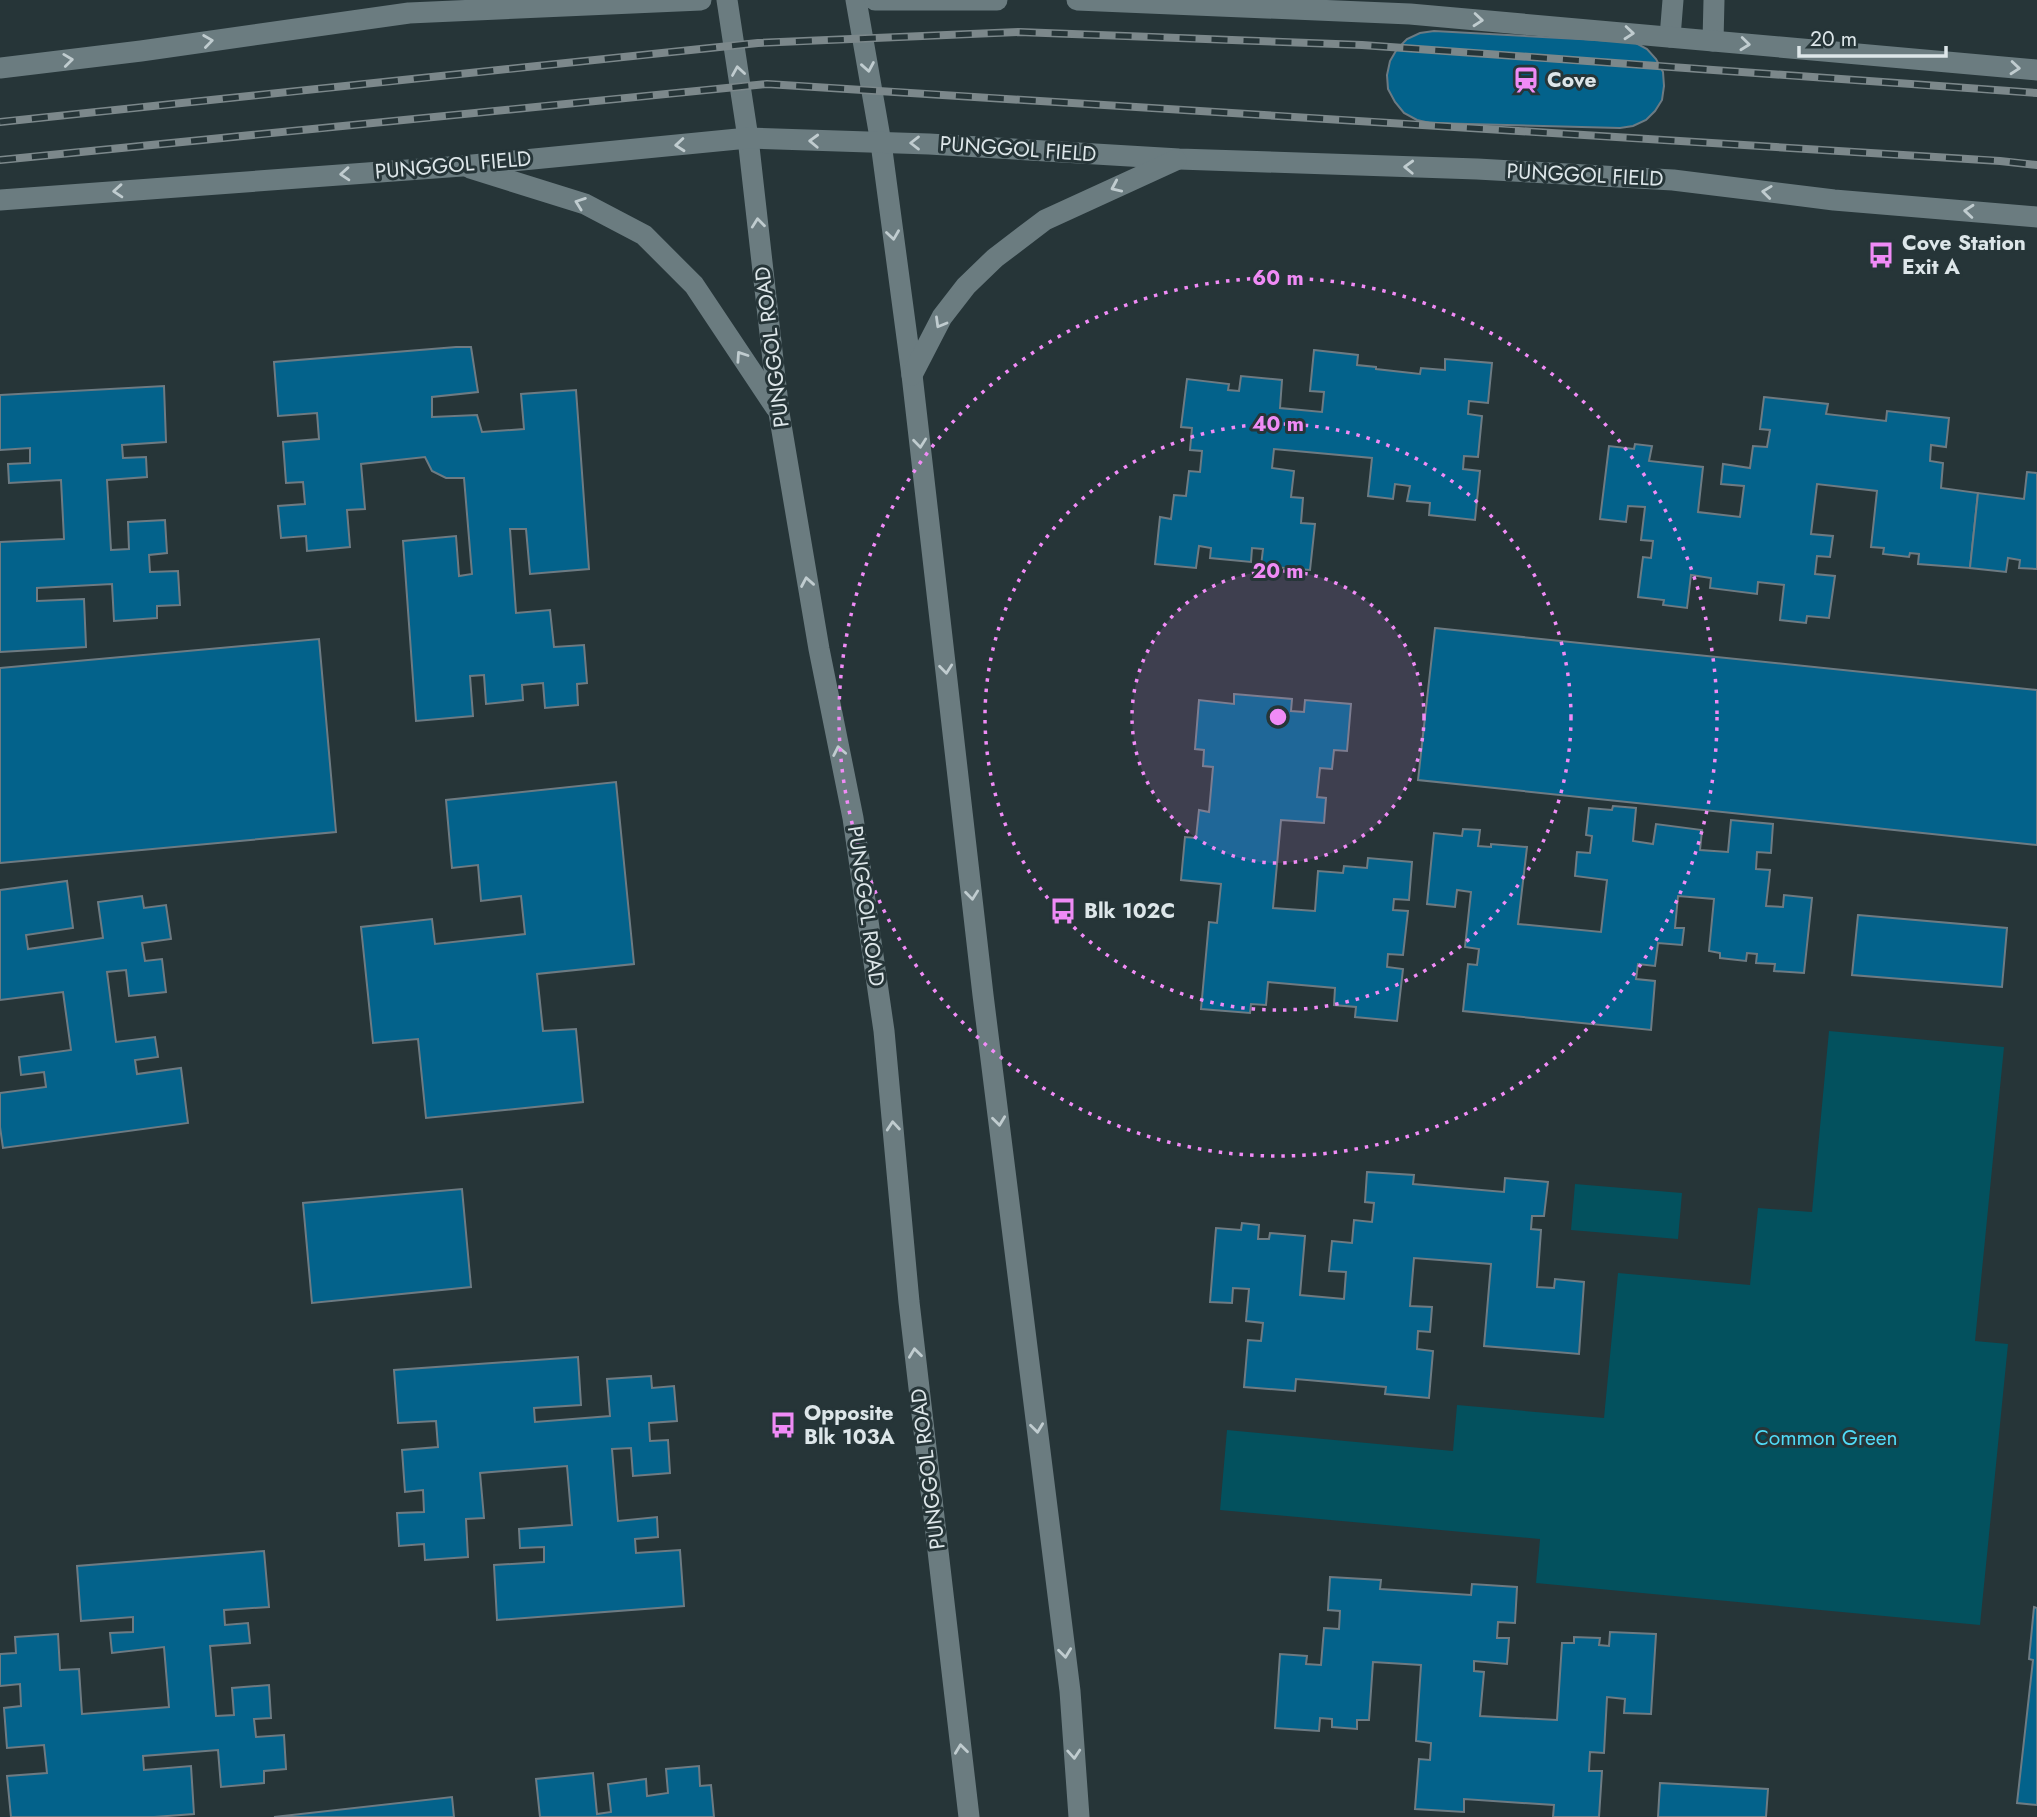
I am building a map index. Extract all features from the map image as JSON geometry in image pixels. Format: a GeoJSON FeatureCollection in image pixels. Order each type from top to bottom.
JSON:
{"type":"FeatureCollection","features":[{"type":"Feature","properties":{"kind":"main road"},"geometry":{"type":"LineString","coordinates":[[409,13],[444,0]]}},
{"type":"Feature","properties":{"kind":"main road"},"geometry":{"type":"LineString","coordinates":[[0,68],[409,13],[701,0]]}},
{"type":"Feature","properties":{"kind":"main road","name":"PUNGGOL ROAD"},"geometry":{"type":"LineString","coordinates":[[727,0],[748,138],[779,413],[819,649],[853,818],[884,1031],[909,1302],[969,1817]]}},
{"type":"Feature","properties":{"kind":"main road"},"geometry":{"type":"LineString","coordinates":[[856,0],[881,143],[912,375],[983,995],[1070,1691],[1079,1817]]}},
{"type":"Feature","properties":{"kind":"main road"},"geometry":{"type":"LineString","coordinates":[[875,0],[997,0]]}},
{"type":"Feature","properties":{"kind":"main road"},"geometry":{"type":"LineString","coordinates":[[1077,0],[1410,14],[2037,70]]}},
{"type":"Feature","properties":{"kind":"main road"},"geometry":{"type":"LineString","coordinates":[[1670,37],[1673,0]]}},
{"type":"Feature","properties":{"kind":"main road"},"geometry":{"type":"LineString","coordinates":[[1713,41],[1714,0]]}},
{"type":"Feature","properties":{"kind":"main road","name":"PUNGGOL FIELD"},"geometry":{"type":"LineString","coordinates":[[0,200],[462,166],[748,138],[929,144],[1179,159],[1477,169],[1673,180],[1834,200],[2037,217]]}},
{"type":"Feature","properties":{"kind":"main road"},"geometry":{"type":"LineString","coordinates":[[912,375],[942,317],[966,286],[995,258],[1045,219],[1179,159]]}},
{"type":"Feature","properties":{"kind":"main road"},"geometry":{"type":"LineString","coordinates":[[462,166],[585,204],[643,235],[694,285],[779,413]]}},
{"type":"Feature","properties":{"kind":"green space","name":"Common Green"},"geometry":{"type":"Polygon","coordinates":[[[1829,1031],[2004,1047],[1975,1341],[2008,1344],[1980,1625],[1536,1583],[1540,1539],[1220,1510],[1227,1430],[1453,1451],[1457,1405],[1604,1418],[1618,1273],[1750,1285],[1758,1208],[1812,1212],[1829,1031]]]}},
{"type":"Feature","properties":{"kind":"green space"},"geometry":{"type":"Polygon","coordinates":[[[1575,1184],[1682,1193],[1678,1239],[1571,1230],[1575,1184]]]}},
{"type":"Feature","properties":{"kind":"building","name":"Cove"},"geometry":{"type":"Polygon","coordinates":[[[1434,31],[1634,42],[1647,49],[1663,72],[1662,100],[1646,120],[1620,128],[1430,123],[1417,120],[1404,113],[1395,102],[1388,89],[1387,75],[1390,61],[1407,39],[1434,31]]]}},
{"type":"Feature","properties":{"kind":"building"},"geometry":{"type":"Polygon","coordinates":[[[471,347],[478,392],[432,397],[432,417],[477,415],[482,432],[524,429],[521,394],[576,390],[589,569],[530,574],[526,529],[510,529],[516,613],[550,610],[554,647],[584,645],[587,683],[577,684],[578,705],[545,708],[543,683],[522,685],[523,700],[486,704],[484,675],[470,676],[473,716],[416,721],[403,541],[456,536],[459,576],[472,574],[464,478],[446,478],[432,471],[425,457],[361,464],[365,509],[347,510],[350,547],[307,551],[306,536],[281,538],[278,506],[305,504],[303,482],[286,483],[283,442],[319,439],[317,413],[278,416],[274,362],[471,347]]]}},
{"type":"Feature","properties":{"kind":"building"},"geometry":{"type":"Polygon","coordinates":[[[1314,350],[1358,355],[1357,365],[1420,374],[1421,368],[1445,370],[1445,359],[1492,363],[1488,403],[1469,401],[1468,414],[1482,416],[1478,457],[1464,456],[1463,469],[1480,471],[1475,520],[1429,515],[1430,503],[1407,501],[1410,486],[1395,484],[1393,499],[1368,496],[1372,458],[1274,449],[1272,468],[1294,471],[1291,497],[1303,498],[1301,523],[1315,524],[1310,570],[1261,566],[1263,549],[1252,548],[1251,562],[1210,558],[1211,548],[1199,546],[1196,568],[1155,564],[1160,517],[1171,519],[1174,495],[1186,496],[1189,471],[1200,472],[1202,451],[1190,450],[1192,428],[1181,427],[1187,379],[1229,384],[1228,390],[1239,391],[1241,376],[1282,380],[1280,408],[1322,412],[1324,392],[1310,391],[1314,350]]]}},
{"type":"Feature","properties":{"kind":"building"},"geometry":{"type":"Polygon","coordinates":[[[164,386],[166,442],[122,445],[123,458],[146,457],[147,477],[107,480],[111,550],[129,549],[128,522],[165,520],[167,553],[149,555],[150,572],[178,571],[180,605],[157,606],[157,618],[114,621],[112,584],[37,588],[37,601],[84,599],[86,647],[0,652],[0,542],[64,539],[61,480],[9,483],[8,464],[30,463],[30,448],[0,450],[0,395],[164,386]]]}},
{"type":"Feature","properties":{"kind":"building"},"geometry":{"type":"Polygon","coordinates":[[[1764,397],[1828,404],[1826,414],[1886,421],[1887,411],[1949,418],[1946,447],[1931,445],[1930,461],[1943,463],[1941,488],[1978,493],[1970,568],[1918,564],[1919,554],[1910,553],[1909,557],[1883,554],[1884,548],[1871,547],[1877,491],[1817,484],[1811,534],[1833,536],[1830,557],[1817,556],[1815,574],[1835,576],[1829,618],[1807,616],[1806,623],[1780,620],[1784,585],[1758,582],[1757,594],[1710,588],[1711,578],[1691,575],[1687,608],[1663,605],[1664,600],[1638,597],[1643,557],[1651,558],[1653,541],[1641,540],[1645,507],[1628,506],[1626,522],[1600,519],[1609,446],[1634,449],[1635,444],[1652,446],[1649,461],[1703,467],[1698,512],[1740,517],[1744,486],[1721,484],[1723,464],[1750,468],[1753,446],[1767,447],[1770,430],[1760,429],[1764,397]]]}},
{"type":"Feature","properties":{"kind":"building"},"geometry":{"type":"Polygon","coordinates":[[[2027,472],[2037,473],[2037,569],[2019,568],[2020,560],[2008,558],[2006,572],[1970,568],[1978,493],[2024,499],[2027,472]]]}},
{"type":"Feature","properties":{"kind":"building"},"geometry":{"type":"Polygon","coordinates":[[[1435,628],[2037,690],[2037,845],[1418,780],[1435,628]]]}},
{"type":"Feature","properties":{"kind":"building"},"geometry":{"type":"Polygon","coordinates":[[[319,639],[336,832],[0,863],[0,668],[319,639]]]}},
{"type":"Feature","properties":{"kind":"building"},"geometry":{"type":"Polygon","coordinates":[[[1234,694],[1292,699],[1291,711],[1304,712],[1305,700],[1351,704],[1347,751],[1334,750],[1332,769],[1320,768],[1317,797],[1326,798],[1324,823],[1281,820],[1273,908],[1315,911],[1318,871],[1343,873],[1344,866],[1367,868],[1368,858],[1412,862],[1409,900],[1394,899],[1393,910],[1408,911],[1403,955],[1388,954],[1387,967],[1403,969],[1397,1021],[1355,1017],[1356,1007],[1334,1005],[1335,988],[1268,982],[1266,1005],[1251,1004],[1250,1013],[1201,1009],[1209,922],[1217,923],[1221,884],[1181,880],[1185,837],[1196,838],[1199,810],[1209,812],[1213,767],[1203,766],[1204,750],[1195,749],[1199,700],[1234,704],[1234,694]]]}},
{"type":"Feature","properties":{"kind":"building"},"geometry":{"type":"Polygon","coordinates":[[[616,782],[634,964],[537,974],[543,1031],[576,1029],[583,1102],[426,1118],[418,1039],[373,1043],[361,927],[432,919],[435,944],[525,934],[521,896],[481,901],[478,865],[452,868],[446,800],[616,782]]]}},
{"type":"Feature","properties":{"kind":"building"},"geometry":{"type":"Polygon","coordinates":[[[1613,806],[1636,808],[1633,841],[1653,844],[1656,824],[1702,830],[1700,850],[1728,852],[1731,820],[1773,824],[1771,853],[1757,852],[1756,869],[1770,870],[1766,906],[1783,907],[1784,895],[1812,898],[1804,973],[1774,971],[1775,964],[1756,963],[1757,954],[1747,953],[1746,961],[1720,958],[1720,953],[1709,951],[1714,899],[1678,896],[1675,928],[1684,928],[1682,945],[1658,943],[1655,966],[1638,964],[1636,979],[1655,981],[1651,1030],[1463,1011],[1468,964],[1477,965],[1479,949],[1465,947],[1471,892],[1457,890],[1455,907],[1427,904],[1434,833],[1462,836],[1463,829],[1480,830],[1478,846],[1491,847],[1491,844],[1527,847],[1518,924],[1601,932],[1607,880],[1575,876],[1577,852],[1590,853],[1592,836],[1586,835],[1589,808],[1612,810],[1613,806]]]}},
{"type":"Feature","properties":{"kind":"building"},"geometry":{"type":"Polygon","coordinates":[[[67,881],[73,928],[26,935],[28,949],[103,938],[98,902],[142,896],[144,908],[166,905],[171,939],[142,943],[145,961],[162,959],[166,992],[129,996],[126,970],[107,972],[116,1042],[155,1037],[158,1057],[135,1060],[137,1074],[181,1068],[188,1123],[3,1148],[0,1093],[46,1087],[44,1072],[21,1075],[19,1057],[71,1050],[63,992],[0,1000],[0,890],[67,881]]]}},
{"type":"Feature","properties":{"kind":"building"},"geometry":{"type":"Polygon","coordinates":[[[1858,915],[2007,928],[2002,987],[1852,975],[1858,915]]]}},
{"type":"Feature","properties":{"kind":"building"},"geometry":{"type":"Polygon","coordinates":[[[1367,1172],[1414,1175],[1413,1184],[1504,1192],[1505,1178],[1548,1182],[1544,1216],[1532,1216],[1531,1229],[1541,1230],[1537,1287],[1554,1288],[1555,1279],[1584,1282],[1579,1354],[1484,1346],[1491,1264],[1414,1258],[1410,1306],[1432,1307],[1430,1332],[1418,1331],[1417,1349],[1433,1351],[1429,1398],[1385,1394],[1386,1387],[1296,1379],[1295,1391],[1244,1387],[1248,1340],[1261,1341],[1263,1323],[1246,1321],[1249,1289],[1233,1288],[1232,1303],[1210,1302],[1216,1228],[1241,1230],[1242,1223],[1259,1225],[1258,1239],[1269,1239],[1270,1233],[1305,1236],[1300,1295],[1344,1299],[1346,1272],[1329,1271],[1332,1241],[1352,1243],[1354,1220],[1372,1222],[1374,1203],[1365,1202],[1367,1172]]]}},
{"type":"Feature","properties":{"kind":"building"},"geometry":{"type":"Polygon","coordinates":[[[462,1189],[471,1287],[312,1303],[303,1203],[462,1189]]]}},
{"type":"Feature","properties":{"kind":"building"},"geometry":{"type":"Polygon","coordinates":[[[578,1357],[581,1405],[534,1408],[535,1422],[610,1416],[607,1379],[651,1376],[652,1388],[674,1386],[677,1421],[649,1423],[650,1441],[668,1440],[670,1473],[633,1476],[631,1448],[612,1449],[618,1521],[657,1517],[658,1537],[635,1539],[636,1553],[680,1550],[684,1606],[497,1620],[494,1565],[544,1562],[544,1547],[520,1548],[519,1529],[572,1525],[567,1466],[480,1473],[484,1518],[466,1519],[468,1557],[425,1560],[424,1544],[399,1546],[397,1513],[424,1512],[423,1490],[405,1492],[402,1450],[438,1447],[436,1421],[398,1423],[394,1370],[578,1357]]]}},
{"type":"Feature","properties":{"kind":"building"},"geometry":{"type":"Polygon","coordinates":[[[264,1551],[269,1607],[224,1610],[225,1625],[248,1623],[250,1643],[210,1646],[216,1716],[234,1715],[232,1688],[269,1685],[271,1718],[254,1719],[256,1737],[284,1735],[286,1769],[264,1771],[264,1783],[221,1787],[218,1750],[143,1756],[144,1770],[191,1766],[194,1814],[154,1817],[11,1817],[7,1776],[47,1773],[44,1745],[7,1748],[4,1708],[21,1706],[20,1684],[0,1686],[0,1654],[16,1653],[15,1637],[58,1634],[60,1670],[79,1669],[82,1714],[169,1707],[164,1647],[112,1653],[110,1633],[133,1632],[133,1617],[81,1621],[77,1566],[264,1551]]]}},
{"type":"Feature","properties":{"kind":"building"},"geometry":{"type":"Polygon","coordinates":[[[1330,1577],[1381,1580],[1380,1589],[1471,1595],[1472,1584],[1517,1587],[1515,1623],[1498,1622],[1497,1638],[1509,1638],[1507,1664],[1474,1661],[1474,1671],[1484,1672],[1480,1716],[1557,1720],[1562,1643],[1574,1643],[1574,1637],[1600,1638],[1599,1645],[1609,1646],[1610,1632],[1656,1634],[1651,1714],[1624,1713],[1625,1699],[1607,1697],[1604,1753],[1590,1752],[1589,1771],[1602,1771],[1599,1817],[1553,1817],[1554,1805],[1464,1799],[1464,1812],[1415,1809],[1419,1759],[1430,1760],[1431,1743],[1416,1741],[1421,1665],[1373,1662],[1369,1720],[1357,1720],[1357,1729],[1332,1727],[1332,1719],[1320,1718],[1319,1731],[1275,1728],[1280,1654],[1307,1656],[1306,1664],[1321,1665],[1324,1628],[1339,1629],[1340,1611],[1328,1610],[1330,1577]]]}},
{"type":"Feature","properties":{"kind":"building"},"geometry":{"type":"Polygon","coordinates":[[[2034,1607],[2037,1608],[2037,1805],[2017,1803],[2033,1660],[2029,1659],[2034,1607]]]}},
{"type":"Feature","properties":{"kind":"building"},"geometry":{"type":"Polygon","coordinates":[[[699,1766],[700,1786],[711,1785],[714,1817],[540,1817],[536,1779],[593,1773],[597,1814],[611,1812],[608,1784],[646,1779],[647,1796],[668,1793],[666,1769],[699,1766]]]}},
{"type":"Feature","properties":{"kind":"building"},"geometry":{"type":"Polygon","coordinates":[[[1660,1783],[1768,1789],[1766,1817],[1658,1817],[1660,1783]]]}},
{"type":"Feature","properties":{"kind":"building"},"geometry":{"type":"Polygon","coordinates":[[[452,1797],[454,1817],[274,1817],[452,1797]]]}},
{"type":"Feature","properties":{"kind":"railway"},"geometry":{"type":"LineString","coordinates":[[0,122],[758,43],[1019,32],[1362,45],[2037,93]]}},
{"type":"Feature","properties":{"kind":"railway"},"geometry":{"type":"LineString","coordinates":[[0,160],[767,84],[2037,165]]}},
{"type":"Feature","properties":{"kind":"place","name":"Cove"},"geometry":{"type":"Point","coordinates":[1526,80]}},
{"type":"Feature","properties":{"kind":"place","name":"Cove Station Exit A"},"geometry":{"type":"Point","coordinates":[1881,255]}},
{"type":"Feature","properties":{"kind":"place","name":"Blk 102C"},"geometry":{"type":"Point","coordinates":[1063,911]}},
{"type":"Feature","properties":{"kind":"place","name":"Opposite Blk 103A"},"geometry":{"type":"Point","coordinates":[783,1425]}}]}
